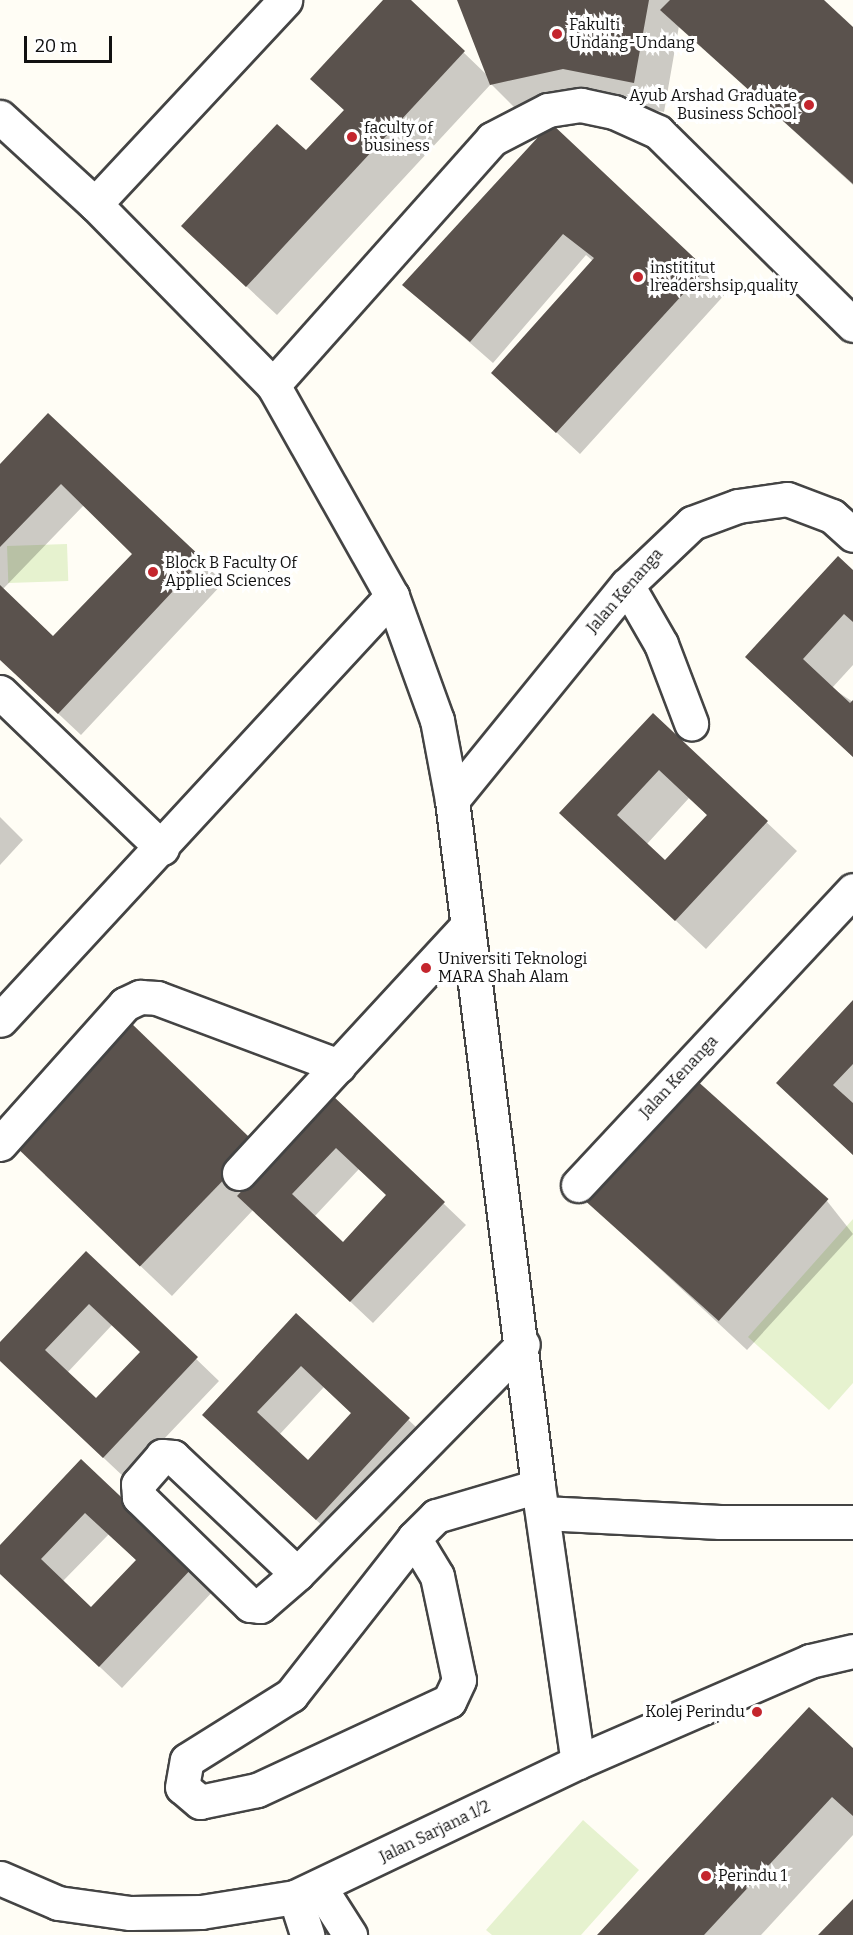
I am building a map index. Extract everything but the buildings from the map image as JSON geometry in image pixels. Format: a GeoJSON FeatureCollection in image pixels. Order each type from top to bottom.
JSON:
{"type":"FeatureCollection","features":[{"type":"Feature","properties":{"kind":"street"},"geometry":{"type":"LineString","coordinates":[[95,204],[285,0]]}},
{"type":"Feature","properties":{"kind":"street"},"geometry":{"type":"LineString","coordinates":[[273,385],[492,139],[548,110],[581,105],[658,132],[853,325]]}},
{"type":"Feature","properties":{"kind":"street"},"geometry":{"type":"LineString","coordinates":[[0,117],[95,204],[273,385],[392,596],[437,720],[452,800],[523,1344],[540,1499],[578,1762]]}},
{"type":"Feature","properties":{"kind":"street","name":"Jalan Kenanga"},"geometry":{"type":"LineString","coordinates":[[452,800],[627,585],[692,523],[738,506],[787,499],[832,516],[853,535]]}},
{"type":"Feature","properties":{"kind":"street"},"geometry":{"type":"LineString","coordinates":[[627,585],[661,644],[691,723]]}},
{"type":"Feature","properties":{"kind":"street"},"geometry":{"type":"LineString","coordinates":[[0,1020],[162,848],[392,596]]}},
{"type":"Feature","properties":{"kind":"street"},"geometry":{"type":"LineString","coordinates":[[0,692],[162,848]]}},
{"type":"Feature","properties":{"kind":"street","name":"Jalan Kenanga"},"geometry":{"type":"LineString","coordinates":[[578,1185],[853,890]]}},
{"type":"Feature","properties":{"kind":"street"},"geometry":{"type":"LineString","coordinates":[[240,1173],[467,926]]}},
{"type":"Feature","properties":{"kind":"street"},"geometry":{"type":"LineString","coordinates":[[0,1144],[125,1004],[140,997],[157,998],[339,1066]]}},
{"type":"Feature","properties":{"kind":"street"},"geometry":{"type":"LineString","coordinates":[[297,1574],[173,1456],[162,1456],[138,1484],[139,1497],[250,1605],[260,1606],[297,1574],[523,1344]]}},
{"type":"Feature","properties":{"kind":"street"},"geometry":{"type":"LineString","coordinates":[[414,1538],[437,1576],[459,1680],[449,1701],[257,1790],[200,1802],[182,1787],[187,1760],[291,1695],[414,1538],[446,1512],[540,1499],[720,1522],[853,1522]]}},
{"type":"Feature","properties":{"kind":"street","name":"Jalan Sarjana 1/2"},"geometry":{"type":"LineString","coordinates":[[0,1878],[58,1903],[130,1913],[201,1912],[307,1893],[578,1762],[810,1662],[853,1651]]}},
{"type":"Feature","properties":{"kind":"street"},"geometry":{"type":"LineString","coordinates":[[307,1893],[308,1935]]}},
{"type":"Feature","properties":{"kind":"street"},"geometry":{"type":"LineString","coordinates":[[307,1893],[350,1935]]}},
{"type":"Feature","properties":{"kind":"green space"},"geometry":{"type":"Polygon","coordinates":[[[67,544],[68,581],[8,583],[7,546],[67,544]]]}},
{"type":"Feature","properties":{"kind":"green space"},"geometry":{"type":"Polygon","coordinates":[[[853,1219],[853,1383],[829,1410],[748,1337],[853,1219]]]}},
{"type":"Feature","properties":{"kind":"green space"},"geometry":{"type":"Polygon","coordinates":[[[583,1820],[639,1870],[581,1935],[492,1935],[486,1930],[583,1820]]]}},
{"type":"Feature","properties":{"kind":"place","name":"Fakulti Undang-Undang"},"geometry":{"type":"Point","coordinates":[557,34]}},
{"type":"Feature","properties":{"kind":"place","name":"Ayub Arshad Graduate Business School"},"geometry":{"type":"Point","coordinates":[809,105]}},
{"type":"Feature","properties":{"kind":"place","name":"faculty of business"},"geometry":{"type":"Point","coordinates":[352,137]}},
{"type":"Feature","properties":{"kind":"place","name":"instititut lreadershsip,quality"},"geometry":{"type":"Point","coordinates":[638,277]}},
{"type":"Feature","properties":{"kind":"place","name":"Block B Faculty Of Applied Sciences"},"geometry":{"type":"Point","coordinates":[153,572]}},
{"type":"Feature","properties":{"kind":"place","name":"Universiti Teknologi MARA Shah Alam"},"geometry":{"type":"Point","coordinates":[426,968]}},
{"type":"Feature","properties":{"kind":"place","name":"Kolej Perindu"},"geometry":{"type":"Point","coordinates":[757,1712]}},
{"type":"Feature","properties":{"kind":"place","name":"Perindu 1"},"geometry":{"type":"Point","coordinates":[706,1876]}}]}
